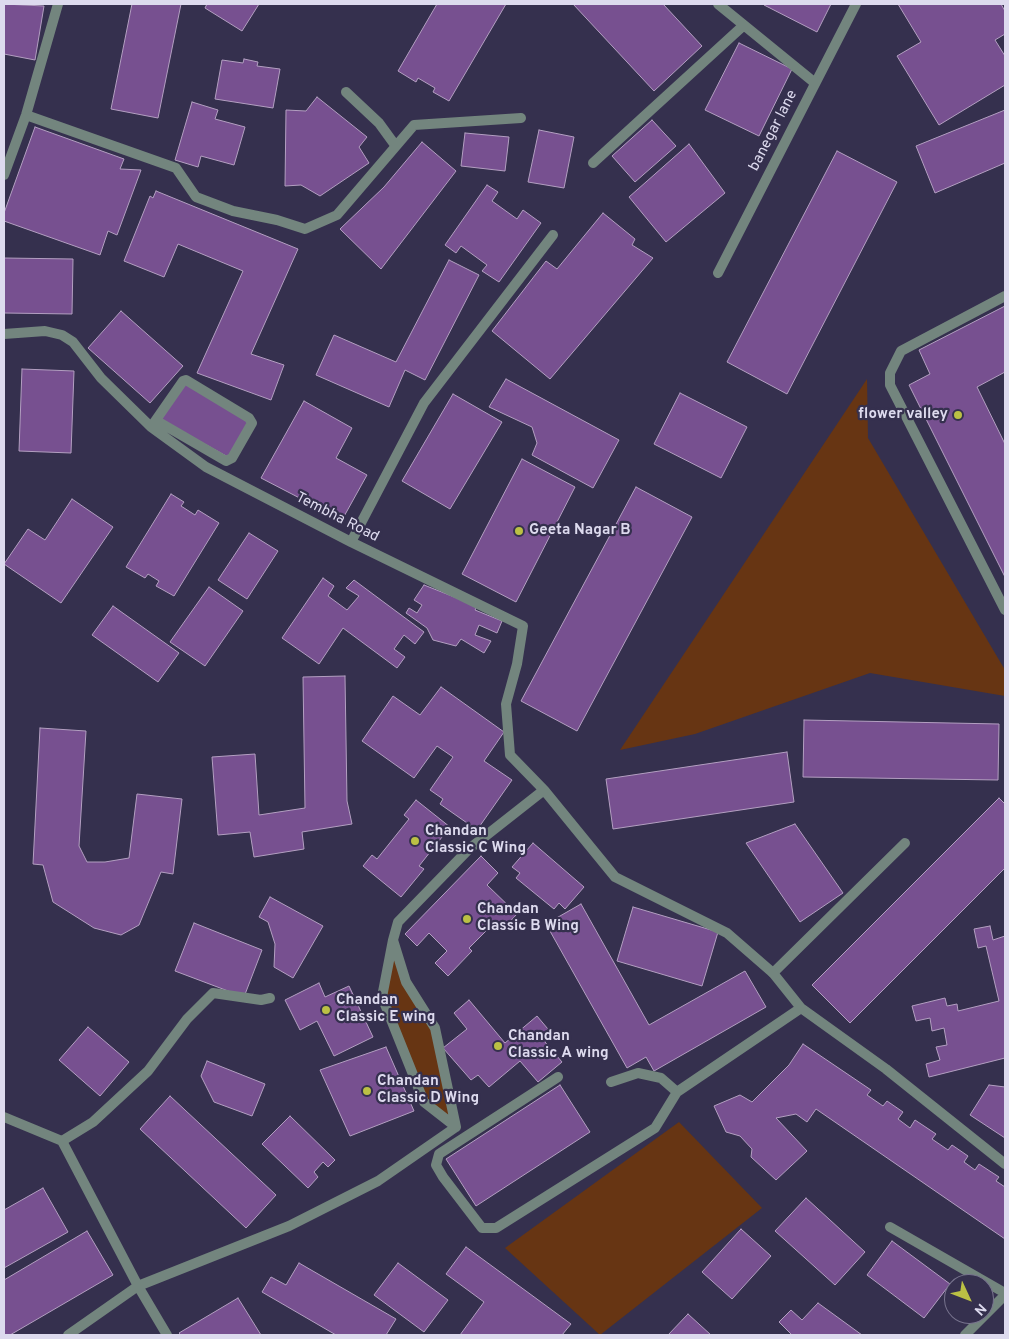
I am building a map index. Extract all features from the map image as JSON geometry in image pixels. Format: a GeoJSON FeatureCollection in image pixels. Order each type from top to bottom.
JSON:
{"type":"FeatureCollection","features":[{"type":"Feature","properties":{"kind":"street"},"geometry":{"type":"LineString","coordinates":[[4,175],[26,115],[58,4]]}},
{"type":"Feature","properties":{"kind":"street"},"geometry":{"type":"LineString","coordinates":[[718,4],[815,83]]}},
{"type":"Feature","properties":{"kind":"street","name":"banegar lane"},"geometry":{"type":"LineString","coordinates":[[718,273],[856,4]]}},
{"type":"Feature","properties":{"kind":"street"},"geometry":{"type":"LineString","coordinates":[[592,163],[744,25]]}},
{"type":"Feature","properties":{"kind":"street"},"geometry":{"type":"LineString","coordinates":[[346,92],[379,123],[395,144]]}},
{"type":"Feature","properties":{"kind":"street"},"geometry":{"type":"LineString","coordinates":[[26,115],[176,168],[196,197],[233,211],[277,220],[305,229],[337,215],[395,144],[414,125],[520,118]]}},
{"type":"Feature","properties":{"kind":"street"},"geometry":{"type":"LineString","coordinates":[[351,542],[424,403],[553,235]]}},
{"type":"Feature","properties":{"kind":"street"},"geometry":{"type":"LineString","coordinates":[[1005,296],[901,351],[890,373],[890,385],[1005,610]]}},
{"type":"Feature","properties":{"kind":"street","name":"Tembha Road"},"geometry":{"type":"LineString","coordinates":[[4,334],[46,330],[67,339],[86,357],[101,378],[206,467],[351,542],[523,626],[517,664],[506,704],[510,755],[544,790]]}},
{"type":"Feature","properties":{"kind":"street"},"geometry":{"type":"LineString","coordinates":[[186,380],[249,418],[252,423],[232,458],[226,461],[154,424],[183,381],[186,380]]}},
{"type":"Feature","properties":{"kind":"street"},"geometry":{"type":"LineString","coordinates":[[456,1127],[424,1102],[382,998],[393,940],[398,922],[469,849],[544,790],[615,877],[727,933],[773,973],[801,1008],[886,1069],[1005,1164]]}},
{"type":"Feature","properties":{"kind":"street"},"geometry":{"type":"LineString","coordinates":[[773,973],[905,843]]}},
{"type":"Feature","properties":{"kind":"street"},"geometry":{"type":"LineString","coordinates":[[393,940],[406,982],[435,1028],[456,1127]]}},
{"type":"Feature","properties":{"kind":"street"},"geometry":{"type":"LineString","coordinates":[[62,1141],[93,1122],[148,1071],[187,1019],[213,993],[261,1000],[270,998]]}},
{"type":"Feature","properties":{"kind":"street"},"geometry":{"type":"LineString","coordinates":[[558,1077],[439,1154],[436,1165],[482,1228],[496,1228],[655,1128],[677,1092],[801,1008]]}},
{"type":"Feature","properties":{"kind":"street"},"geometry":{"type":"LineString","coordinates":[[611,1082],[638,1073],[661,1078],[677,1092]]}},
{"type":"Feature","properties":{"kind":"street"},"geometry":{"type":"LineString","coordinates":[[4,1117],[62,1141],[138,1286],[167,1335]]}},
{"type":"Feature","properties":{"kind":"street"},"geometry":{"type":"LineString","coordinates":[[68,1335],[138,1286],[296,1223],[378,1181],[456,1127]]}},
{"type":"Feature","properties":{"kind":"street"},"geometry":{"type":"LineString","coordinates":[[890,1227],[1005,1294],[965,1335]]}},
{"type":"Feature","properties":{"kind":"shaded area"},"geometry":{"type":"Polygon","coordinates":[[[867,379],[868,438],[1005,670],[1005,696],[870,673],[695,734],[620,750],[867,379]]]}},
{"type":"Feature","properties":{"kind":"shaded area"},"geometry":{"type":"Polygon","coordinates":[[[393,940],[406,982],[435,1028],[456,1127],[424,1102],[382,997],[393,940]]]}},
{"type":"Feature","properties":{"kind":"shaded area"},"geometry":{"type":"Polygon","coordinates":[[[679,1122],[762,1208],[600,1335],[505,1248],[679,1122]]]}},
{"type":"Feature","properties":{"kind":"building"},"geometry":{"type":"Polygon","coordinates":[[[4,4],[44,6],[35,60],[4,54],[4,4]]]}},
{"type":"Feature","properties":{"kind":"building"},"geometry":{"type":"Polygon","coordinates":[[[132,4],[181,4],[158,118],[111,109],[132,4]]]}},
{"type":"Feature","properties":{"kind":"building"},"geometry":{"type":"Polygon","coordinates":[[[207,4],[259,4],[242,31],[205,8],[207,4]]]}},
{"type":"Feature","properties":{"kind":"building"},"geometry":{"type":"Polygon","coordinates":[[[437,4],[506,4],[449,101],[433,92],[435,88],[418,78],[416,82],[398,71],[437,4]]]}},
{"type":"Feature","properties":{"kind":"building"},"geometry":{"type":"Polygon","coordinates":[[[573,4],[663,4],[702,46],[654,91],[573,4]]]}},
{"type":"Feature","properties":{"kind":"building"},"geometry":{"type":"Polygon","coordinates":[[[764,4],[831,4],[817,32],[764,4]]]}},
{"type":"Feature","properties":{"kind":"building"},"geometry":{"type":"Polygon","coordinates":[[[898,4],[1001,4],[1005,11],[1005,34],[995,40],[1005,56],[1005,85],[939,125],[897,56],[921,42],[898,4]]]}},
{"type":"Feature","properties":{"kind":"building"},"geometry":{"type":"Polygon","coordinates":[[[739,43],[792,69],[759,136],[705,110],[739,43]]]}},
{"type":"Feature","properties":{"kind":"building"},"geometry":{"type":"Polygon","coordinates":[[[244,59],[258,62],[257,66],[280,69],[273,108],[215,99],[222,60],[243,63],[244,59]]]}},
{"type":"Feature","properties":{"kind":"building"},"geometry":{"type":"Polygon","coordinates":[[[317,97],[367,137],[359,147],[369,163],[320,196],[301,185],[285,186],[286,110],[306,111],[317,97]]]}},
{"type":"Feature","properties":{"kind":"building"},"geometry":{"type":"Polygon","coordinates":[[[192,102],[218,110],[215,119],[245,127],[234,165],[201,156],[198,167],[175,160],[192,102]]]}},
{"type":"Feature","properties":{"kind":"building"},"geometry":{"type":"Polygon","coordinates":[[[1005,110],[1005,163],[935,193],[916,146],[1005,110]]]}},
{"type":"Feature","properties":{"kind":"building"},"geometry":{"type":"Polygon","coordinates":[[[652,120],[676,146],[635,182],[612,156],[652,120]]]}},
{"type":"Feature","properties":{"kind":"building"},"geometry":{"type":"Polygon","coordinates":[[[35,127],[124,159],[120,169],[141,170],[117,235],[108,231],[100,255],[4,221],[4,213],[35,127]]]}},
{"type":"Feature","properties":{"kind":"building"},"geometry":{"type":"Polygon","coordinates":[[[539,130],[574,137],[564,188],[528,182],[539,130]]]}},
{"type":"Feature","properties":{"kind":"building"},"geometry":{"type":"Polygon","coordinates":[[[465,133],[509,137],[505,171],[461,166],[465,133]]]}},
{"type":"Feature","properties":{"kind":"building"},"geometry":{"type":"Polygon","coordinates":[[[422,142],[456,171],[381,269],[340,229],[384,187],[422,142]]]}},
{"type":"Feature","properties":{"kind":"building"},"geometry":{"type":"Polygon","coordinates":[[[689,144],[725,193],[666,242],[629,197],[689,144]]]}},
{"type":"Feature","properties":{"kind":"building"},"geometry":{"type":"Polygon","coordinates":[[[837,151],[897,182],[787,394],[727,362],[837,151]]]}},
{"type":"Feature","properties":{"kind":"building"},"geometry":{"type":"Polygon","coordinates":[[[487,185],[498,192],[492,201],[517,219],[523,210],[541,223],[499,282],[482,271],[487,265],[461,246],[456,253],[445,245],[487,185]]]}},
{"type":"Feature","properties":{"kind":"building"},"geometry":{"type":"Polygon","coordinates":[[[156,191],[298,249],[251,354],[284,365],[271,400],[197,373],[243,271],[178,244],[164,277],[124,261],[150,196],[153,198],[156,191]]]}},
{"type":"Feature","properties":{"kind":"building"},"geometry":{"type":"Polygon","coordinates":[[[603,213],[635,239],[632,245],[653,258],[550,379],[492,331],[546,261],[557,269],[603,213]]]}},
{"type":"Feature","properties":{"kind":"building"},"geometry":{"type":"Polygon","coordinates":[[[4,258],[73,259],[72,314],[4,313],[4,258]]]}},
{"type":"Feature","properties":{"kind":"building"},"geometry":{"type":"Polygon","coordinates":[[[449,260],[479,275],[425,380],[405,370],[389,407],[316,375],[334,335],[396,362],[449,260]]]}},
{"type":"Feature","properties":{"kind":"building","name":"flower valley"},"geometry":{"type":"Polygon","coordinates":[[[1005,306],[1005,372],[977,387],[1005,444],[1005,577],[909,385],[930,374],[919,350],[1005,306]]]}},
{"type":"Feature","properties":{"kind":"building"},"geometry":{"type":"Polygon","coordinates":[[[121,311],[183,366],[150,403],[88,348],[121,311]]]}},
{"type":"Feature","properties":{"kind":"building"},"geometry":{"type":"Polygon","coordinates":[[[22,369],[74,371],[71,453],[19,451],[22,369]]]}},
{"type":"Feature","properties":{"kind":"building"},"geometry":{"type":"Polygon","coordinates":[[[506,379],[619,440],[593,488],[532,455],[537,443],[532,427],[489,407],[506,379]]]}},
{"type":"Feature","properties":{"kind":"building"},"geometry":{"type":"Polygon","coordinates":[[[184,383],[249,422],[228,457],[161,420],[184,383]]]}},
{"type":"Feature","properties":{"kind":"building"},"geometry":{"type":"Polygon","coordinates":[[[680,393],[747,427],[721,478],[654,444],[680,393]]]}},
{"type":"Feature","properties":{"kind":"building"},"geometry":{"type":"Polygon","coordinates":[[[453,394],[502,422],[450,509],[402,481],[453,394]]]}},
{"type":"Feature","properties":{"kind":"building"},"geometry":{"type":"Polygon","coordinates":[[[304,401],[352,428],[336,458],[367,475],[342,520],[261,478],[304,401]]]}},
{"type":"Feature","properties":{"kind":"building","name":"Geeta Nagar B"},"geometry":{"type":"Polygon","coordinates":[[[522,459],[575,487],[516,602],[462,574],[522,459]]]}},
{"type":"Feature","properties":{"kind":"building"},"geometry":{"type":"Polygon","coordinates":[[[636,487],[692,517],[577,731],[521,701],[636,487]]]}},
{"type":"Feature","properties":{"kind":"building"},"geometry":{"type":"Polygon","coordinates":[[[171,494],[184,502],[181,506],[195,515],[198,510],[219,523],[174,596],[156,586],[159,581],[148,574],[145,578],[126,567],[171,494]]]}},
{"type":"Feature","properties":{"kind":"building"},"geometry":{"type":"Polygon","coordinates":[[[72,499],[113,527],[61,603],[4,564],[28,529],[45,540],[72,499]]]}},
{"type":"Feature","properties":{"kind":"building"},"geometry":{"type":"Polygon","coordinates":[[[249,533],[278,551],[247,599],[218,580],[249,533]]]}},
{"type":"Feature","properties":{"kind":"building"},"geometry":{"type":"Polygon","coordinates":[[[323,578],[334,586],[328,596],[347,610],[359,596],[346,588],[354,580],[424,632],[415,644],[404,635],[394,649],[405,657],[397,668],[343,628],[319,664],[282,638],[323,578]]]}},
{"type":"Feature","properties":{"kind":"building"},"geometry":{"type":"Polygon","coordinates":[[[424,585],[477,606],[475,610],[502,621],[497,633],[479,625],[475,635],[491,641],[484,653],[461,639],[456,646],[433,640],[427,628],[406,613],[409,608],[417,613],[422,605],[414,600],[424,585]]]}},
{"type":"Feature","properties":{"kind":"building"},"geometry":{"type":"Polygon","coordinates":[[[209,587],[243,611],[205,666],[170,642],[209,587]]]}},
{"type":"Feature","properties":{"kind":"building"},"geometry":{"type":"Polygon","coordinates":[[[113,606],[179,653],[158,682],[92,635],[113,606]]]}},
{"type":"Feature","properties":{"kind":"building"},"geometry":{"type":"Polygon","coordinates":[[[345,676],[347,801],[352,824],[302,832],[304,849],[254,857],[250,832],[218,835],[212,757],[255,754],[259,815],[305,808],[303,677],[345,676]]]}},
{"type":"Feature","properties":{"kind":"building"},"geometry":{"type":"Polygon","coordinates":[[[441,687],[504,732],[484,761],[512,780],[477,830],[440,804],[443,799],[430,790],[453,757],[437,746],[414,778],[362,741],[393,696],[420,715],[441,687]]]}},
{"type":"Feature","properties":{"kind":"building"},"geometry":{"type":"Polygon","coordinates":[[[804,720],[999,724],[998,780],[803,777],[804,720]]]}},
{"type":"Feature","properties":{"kind":"building"},"geometry":{"type":"Polygon","coordinates":[[[40,728],[86,731],[79,846],[87,862],[105,862],[129,858],[137,794],[182,799],[173,874],[161,872],[139,925],[121,935],[94,928],[53,902],[43,865],[33,864],[40,728]]]}},
{"type":"Feature","properties":{"kind":"building"},"geometry":{"type":"Polygon","coordinates":[[[787,752],[794,802],[613,829],[606,779],[787,752]]]}},
{"type":"Feature","properties":{"kind":"building"},"geometry":{"type":"Polygon","coordinates":[[[999,798],[1005,804],[1005,868],[850,1023],[812,985],[999,798]]]}},
{"type":"Feature","properties":{"kind":"building","name":"Chandan Classic C Wing"},"geometry":{"type":"Polygon","coordinates":[[[416,800],[450,827],[419,866],[424,869],[401,897],[363,866],[372,855],[377,859],[409,819],[404,815],[416,800]]]}},
{"type":"Feature","properties":{"kind":"building"},"geometry":{"type":"Polygon","coordinates":[[[795,824],[843,893],[800,922],[746,843],[795,824]]]}},
{"type":"Feature","properties":{"kind":"building"},"geometry":{"type":"Polygon","coordinates":[[[533,843],[584,887],[565,909],[559,903],[554,909],[516,878],[520,873],[512,867],[533,843]]]}},
{"type":"Feature","properties":{"kind":"building","name":"Chandan Classic B Wing"},"geometry":{"type":"Polygon","coordinates":[[[481,856],[498,873],[487,885],[517,914],[502,930],[494,923],[469,948],[472,951],[448,976],[435,963],[447,951],[429,933],[417,946],[405,934],[481,856]]]}},
{"type":"Feature","properties":{"kind":"building"},"geometry":{"type":"Polygon","coordinates":[[[270,897],[323,926],[293,978],[274,967],[275,944],[268,922],[259,917],[270,897]]]}},
{"type":"Feature","properties":{"kind":"building"},"geometry":{"type":"Polygon","coordinates":[[[581,904],[649,1025],[745,971],[766,1007],[654,1071],[646,1057],[627,1068],[546,924],[581,904]]]}},
{"type":"Feature","properties":{"kind":"building"},"geometry":{"type":"Polygon","coordinates":[[[633,907],[718,932],[702,986],[617,961],[633,907]]]}},
{"type":"Feature","properties":{"kind":"building"},"geometry":{"type":"Polygon","coordinates":[[[194,923],[262,950],[244,997],[175,971],[194,923]]]}},
{"type":"Feature","properties":{"kind":"building"},"geometry":{"type":"Polygon","coordinates":[[[990,926],[993,940],[1005,936],[1005,1058],[929,1077],[926,1064],[940,1060],[936,1047],[947,1045],[944,1028],[932,1031],[930,1018],[916,1021],[912,1006],[945,998],[947,1006],[957,1004],[958,1011],[999,1001],[986,946],[978,948],[974,929],[990,926]]]}},
{"type":"Feature","properties":{"kind":"building","name":"Chandan Classic E wing"},"geometry":{"type":"Polygon","coordinates":[[[319,983],[325,997],[349,986],[373,1037],[334,1056],[317,1021],[300,1030],[285,1000],[319,983]]]}},
{"type":"Feature","properties":{"kind":"building","name":"Chandan Classic A wing"},"geometry":{"type":"Polygon","coordinates":[[[469,1000],[505,1043],[537,1016],[553,1035],[545,1042],[562,1062],[538,1082],[520,1061],[489,1087],[478,1075],[471,1080],[443,1048],[467,1029],[454,1013],[469,1000]]]}},
{"type":"Feature","properties":{"kind":"building"},"geometry":{"type":"Polygon","coordinates":[[[88,1027],[129,1062],[100,1096],[59,1060],[88,1027]]]}},
{"type":"Feature","properties":{"kind":"building"},"geometry":{"type":"Polygon","coordinates":[[[803,1044],[871,1090],[867,1095],[883,1106],[887,1101],[903,1112],[898,1119],[910,1128],[915,1120],[936,1134],[932,1139],[948,1150],[952,1145],[968,1156],[964,1162],[975,1170],[979,1164],[999,1177],[996,1181],[1005,1187],[1005,1239],[816,1109],[807,1122],[796,1114],[776,1118],[807,1151],[776,1180],[751,1157],[752,1149],[740,1136],[726,1132],[714,1106],[740,1095],[752,1102],[789,1065],[803,1044]]]}},
{"type":"Feature","properties":{"kind":"building","name":"Chandan Classic D Wing"},"geometry":{"type":"Polygon","coordinates":[[[386,1047],[414,1111],[350,1136],[320,1070],[386,1047]]]}},
{"type":"Feature","properties":{"kind":"building"},"geometry":{"type":"Polygon","coordinates":[[[207,1061],[265,1084],[252,1116],[214,1102],[201,1076],[207,1061]]]}},
{"type":"Feature","properties":{"kind":"building"},"geometry":{"type":"Polygon","coordinates":[[[560,1085],[590,1132],[476,1206],[446,1159],[560,1085]]]}},
{"type":"Feature","properties":{"kind":"building"},"geometry":{"type":"Polygon","coordinates":[[[989,1085],[1005,1087],[1005,1138],[970,1115],[989,1085]]]}},
{"type":"Feature","properties":{"kind":"building"},"geometry":{"type":"Polygon","coordinates":[[[170,1096],[276,1195],[246,1228],[140,1129],[170,1096]]]}},
{"type":"Feature","properties":{"kind":"building"},"geometry":{"type":"Polygon","coordinates":[[[290,1116],[335,1160],[328,1167],[323,1162],[314,1172],[318,1177],[308,1188],[262,1144],[290,1116]]]}},
{"type":"Feature","properties":{"kind":"building"},"geometry":{"type":"Polygon","coordinates":[[[43,1188],[68,1232],[4,1268],[4,1210],[43,1188]]]}},
{"type":"Feature","properties":{"kind":"building"},"geometry":{"type":"Polygon","coordinates":[[[806,1198],[865,1252],[835,1285],[775,1231],[806,1198]]]}},
{"type":"Feature","properties":{"kind":"building"},"geometry":{"type":"Polygon","coordinates":[[[741,1229],[771,1256],[732,1299],[702,1272],[741,1229]]]}},
{"type":"Feature","properties":{"kind":"building"},"geometry":{"type":"Polygon","coordinates":[[[87,1231],[113,1275],[10,1335],[4,1335],[4,1280],[87,1231]]]}},
{"type":"Feature","properties":{"kind":"building"},"geometry":{"type":"Polygon","coordinates":[[[892,1241],[944,1280],[944,1292],[924,1318],[867,1275],[892,1241]]]}},
{"type":"Feature","properties":{"kind":"building"},"geometry":{"type":"Polygon","coordinates":[[[466,1247],[571,1324],[562,1335],[460,1335],[484,1302],[446,1274],[466,1247]]]}},
{"type":"Feature","properties":{"kind":"building"},"geometry":{"type":"Polygon","coordinates":[[[299,1263],[396,1319],[386,1335],[336,1335],[262,1292],[271,1277],[286,1285],[299,1263]]]}},
{"type":"Feature","properties":{"kind":"building"},"geometry":{"type":"Polygon","coordinates":[[[398,1263],[448,1300],[424,1332],[374,1295],[398,1263]]]}},
{"type":"Feature","properties":{"kind":"building"},"geometry":{"type":"Polygon","coordinates":[[[238,1298],[261,1335],[181,1335],[179,1333],[238,1298]]]}},
{"type":"Feature","properties":{"kind":"building"},"geometry":{"type":"Polygon","coordinates":[[[818,1303],[862,1335],[792,1335],[779,1322],[791,1310],[802,1320],[818,1303]]]}},
{"type":"Feature","properties":{"kind":"building"},"geometry":{"type":"Polygon","coordinates":[[[688,1314],[711,1335],[668,1335],[688,1314]]]}},
{"type":"Feature","properties":{"kind":"place","name":"flower valley"},"geometry":{"type":"Point","coordinates":[958,415]}},
{"type":"Feature","properties":{"kind":"place","name":"Geeta Nagar B"},"geometry":{"type":"Point","coordinates":[519,531]}},
{"type":"Feature","properties":{"kind":"place","name":"Chandan Classic C Wing"},"geometry":{"type":"Point","coordinates":[415,841]}},
{"type":"Feature","properties":{"kind":"place","name":"Chandan Classic B Wing"},"geometry":{"type":"Point","coordinates":[467,919]}},
{"type":"Feature","properties":{"kind":"place","name":"Chandan Classic E wing"},"geometry":{"type":"Point","coordinates":[326,1010]}},
{"type":"Feature","properties":{"kind":"place","name":"Chandan Classic A wing"},"geometry":{"type":"Point","coordinates":[498,1046]}},
{"type":"Feature","properties":{"kind":"place","name":"Chandan Classic D Wing"},"geometry":{"type":"Point","coordinates":[367,1091]}}]}
